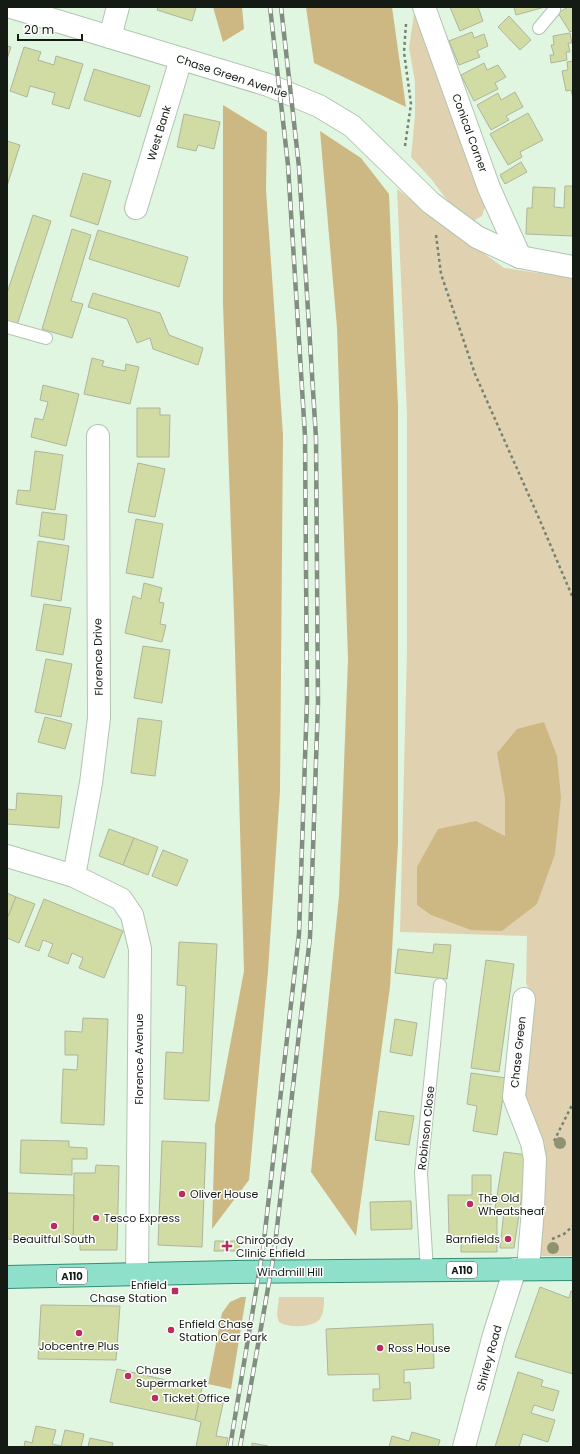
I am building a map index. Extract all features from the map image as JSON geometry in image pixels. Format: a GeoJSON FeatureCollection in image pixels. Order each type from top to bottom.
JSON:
{"type":"FeatureCollection","features":[{"type":"Feature","properties":{"kind":"main road","name":"Windmill Hill"},"geometry":{"type":"LineString","coordinates":[[7,1277],[234,1272],[573,1269]]}},
{"type":"Feature","properties":{"kind":"street"},"geometry":{"type":"LineString","coordinates":[[110,37],[118,7]]}},
{"type":"Feature","properties":{"kind":"street","name":"Chase Green Avenue"},"geometry":{"type":"LineString","coordinates":[[20,8],[268,85],[319,106],[352,126],[432,202],[477,237],[520,256],[573,267]]}},
{"type":"Feature","properties":{"kind":"street","name":"Conical Corner"},"geometry":{"type":"LineString","coordinates":[[415,13],[489,188],[520,256]]}},
{"type":"Feature","properties":{"kind":"street","name":"West Bank"},"geometry":{"type":"LineString","coordinates":[[136,208],[181,59]]}},
{"type":"Feature","properties":{"kind":"street","name":"Florence Drive"},"geometry":{"type":"LineString","coordinates":[[74,876],[91,783],[99,718],[98,436]]}},
{"type":"Feature","properties":{"kind":"street","name":"Florence Avenue"},"geometry":{"type":"LineString","coordinates":[[7,856],[74,876],[121,899],[132,915],[140,949],[137,1275]]}},
{"type":"Feature","properties":{"kind":"street","name":"Chase Green"},"geometry":{"type":"LineString","coordinates":[[521,1269],[533,1209],[535,1160],[532,1143],[514,1097],[524,999]]}},
{"type":"Feature","properties":{"kind":"street","name":"Shirley Road"},"geometry":{"type":"LineString","coordinates":[[464,1447],[494,1335],[521,1269]]}},
{"type":"Feature","properties":{"kind":"lane"},"geometry":{"type":"LineString","coordinates":[[539,28],[554,10],[554,7]]}},
{"type":"Feature","properties":{"kind":"lane"},"geometry":{"type":"LineString","coordinates":[[7,327],[46,338]]}},
{"type":"Feature","properties":{"kind":"lane","name":"Robinson Close"},"geometry":{"type":"LineString","coordinates":[[427,1271],[421,1173],[440,985]]}},
{"type":"Feature","properties":{"kind":"path"},"geometry":{"type":"LineString","coordinates":[[399,170],[407,140],[411,104],[404,52],[415,13]]}},
{"type":"Feature","properties":{"kind":"path"},"geometry":{"type":"LineString","coordinates":[[432,202],[442,274],[475,374],[573,598]]}},
{"type":"Feature","properties":{"kind":"path"},"geometry":{"type":"LineString","coordinates":[[535,1160],[554,1142],[573,1103]]}},
{"type":"Feature","properties":{"kind":"shaded area"},"geometry":{"type":"Polygon","coordinates":[[[213,7],[242,7],[244,29],[223,42],[213,7]]]}},
{"type":"Feature","properties":{"kind":"shaded area"},"geometry":{"type":"Polygon","coordinates":[[[306,7],[392,7],[406,107],[314,63],[306,7]]]}},
{"type":"Feature","properties":{"kind":"shaded area"},"geometry":{"type":"Polygon","coordinates":[[[415,7],[486,204],[482,216],[473,221],[453,208],[432,180],[411,157],[415,115],[415,81],[409,48],[415,7]]]}},
{"type":"Feature","properties":{"kind":"shaded area"},"geometry":{"type":"Polygon","coordinates":[[[223,105],[267,132],[266,190],[283,435],[280,791],[268,971],[249,1180],[212,1229],[215,1125],[244,971],[234,615],[223,305],[223,105]]]}},
{"type":"Feature","properties":{"kind":"shaded area"},"geometry":{"type":"Polygon","coordinates":[[[320,131],[361,158],[389,194],[398,406],[398,843],[390,987],[356,1236],[311,1172],[339,896],[348,659],[337,328],[320,131]]]}},
{"type":"Feature","properties":{"kind":"shaded area"},"geometry":{"type":"Polygon","coordinates":[[[397,189],[504,268],[573,278],[573,1256],[538,1256],[522,1100],[535,1002],[526,983],[527,936],[400,932],[407,649],[407,415],[397,189]]]}},
{"type":"Feature","properties":{"kind":"shaded area"},"geometry":{"type":"Polygon","coordinates":[[[544,722],[557,756],[561,797],[555,854],[537,904],[502,931],[471,930],[431,915],[417,905],[417,867],[438,829],[476,821],[505,836],[505,798],[497,753],[517,729],[544,722]]]}},
{"type":"Feature","properties":{"kind":"shaded area"},"geometry":{"type":"Polygon","coordinates":[[[241,1297],[246,1297],[231,1389],[208,1384],[222,1313],[230,1302],[241,1297]]]}},
{"type":"Feature","properties":{"kind":"shaded area"},"geometry":{"type":"Polygon","coordinates":[[[279,1297],[324,1297],[324,1308],[320,1319],[312,1324],[300,1326],[288,1325],[279,1322],[277,1315],[279,1297]]]}},
{"type":"Feature","properties":{"kind":"building"},"geometry":{"type":"Polygon","coordinates":[[[158,7],[196,7],[192,21],[157,10],[158,7]]]}},
{"type":"Feature","properties":{"kind":"building"},"geometry":{"type":"Polygon","coordinates":[[[450,7],[478,7],[483,21],[460,31],[450,7]]]}},
{"type":"Feature","properties":{"kind":"building"},"geometry":{"type":"Polygon","coordinates":[[[514,7],[545,7],[516,15],[514,7]]]}},
{"type":"Feature","properties":{"kind":"building"},"geometry":{"type":"Polygon","coordinates":[[[568,7],[573,7],[573,31],[570,32],[558,13],[568,7]]]}},
{"type":"Feature","properties":{"kind":"building"},"geometry":{"type":"Polygon","coordinates":[[[509,16],[531,40],[520,50],[498,27],[509,16]]]}},
{"type":"Feature","properties":{"kind":"building"},"geometry":{"type":"Polygon","coordinates":[[[472,32],[474,38],[484,34],[488,46],[477,51],[480,57],[459,65],[449,41],[472,32]]]}},
{"type":"Feature","properties":{"kind":"building"},"geometry":{"type":"Polygon","coordinates":[[[570,33],[572,43],[568,43],[570,52],[566,52],[567,60],[551,63],[550,55],[554,55],[551,45],[554,45],[553,36],[570,33]]]}},
{"type":"Feature","properties":{"kind":"building"},"geometry":{"type":"Polygon","coordinates":[[[7,46],[11,47],[7,59],[7,46]]]}},
{"type":"Feature","properties":{"kind":"building"},"geometry":{"type":"Polygon","coordinates":[[[24,47],[41,52],[38,60],[54,65],[56,56],[83,64],[69,109],[52,104],[55,93],[30,86],[27,97],[10,91],[24,47]]]}},
{"type":"Feature","properties":{"kind":"building"},"geometry":{"type":"Polygon","coordinates":[[[573,61],[573,98],[571,90],[566,91],[562,71],[568,70],[567,62],[573,61]]]}},
{"type":"Feature","properties":{"kind":"building"},"geometry":{"type":"Polygon","coordinates":[[[484,63],[487,70],[498,65],[506,77],[495,83],[498,89],[474,101],[461,75],[484,63]]]}},
{"type":"Feature","properties":{"kind":"building"},"geometry":{"type":"Polygon","coordinates":[[[94,69],[150,86],[140,117],[84,100],[94,69]]]}},
{"type":"Feature","properties":{"kind":"building"},"geometry":{"type":"Polygon","coordinates":[[[515,92],[523,107],[506,116],[509,120],[491,130],[477,105],[498,93],[501,100],[515,92]]]}},
{"type":"Feature","properties":{"kind":"building"},"geometry":{"type":"Polygon","coordinates":[[[528,113],[543,140],[520,152],[522,157],[508,165],[490,134],[528,113]]]}},
{"type":"Feature","properties":{"kind":"building"},"geometry":{"type":"Polygon","coordinates":[[[184,114],[220,122],[214,149],[198,145],[196,151],[177,147],[184,114]]]}},
{"type":"Feature","properties":{"kind":"building"},"geometry":{"type":"Polygon","coordinates":[[[7,141],[20,145],[7,186],[7,141]]]}},
{"type":"Feature","properties":{"kind":"building"},"geometry":{"type":"Polygon","coordinates":[[[521,162],[527,172],[505,184],[500,175],[521,162]]]}},
{"type":"Feature","properties":{"kind":"building"},"geometry":{"type":"Polygon","coordinates":[[[83,173],[111,181],[98,225],[70,216],[83,173]]]}},
{"type":"Feature","properties":{"kind":"building"},"geometry":{"type":"Polygon","coordinates":[[[565,186],[573,186],[573,236],[526,234],[527,208],[532,208],[533,187],[555,188],[554,207],[564,208],[565,186]]]}},
{"type":"Feature","properties":{"kind":"building"},"geometry":{"type":"Polygon","coordinates":[[[33,215],[51,221],[17,325],[7,322],[7,293],[33,215]]]}},
{"type":"Feature","properties":{"kind":"building"},"geometry":{"type":"Polygon","coordinates":[[[72,229],[91,235],[71,301],[83,304],[72,338],[42,329],[72,229]]]}},
{"type":"Feature","properties":{"kind":"building"},"geometry":{"type":"Polygon","coordinates":[[[98,230],[188,257],[179,287],[89,259],[98,230]]]}},
{"type":"Feature","properties":{"kind":"building"},"geometry":{"type":"Polygon","coordinates":[[[93,293],[160,313],[169,335],[203,348],[198,365],[153,349],[150,338],[137,343],[127,319],[88,307],[93,293]]]}},
{"type":"Feature","properties":{"kind":"building"},"geometry":{"type":"Polygon","coordinates":[[[92,358],[104,361],[102,366],[125,371],[126,364],[139,367],[130,404],[84,394],[92,358]]]}},
{"type":"Feature","properties":{"kind":"building"},"geometry":{"type":"Polygon","coordinates":[[[43,385],[79,394],[66,446],[31,437],[35,418],[43,420],[48,402],[40,400],[43,385]]]}},
{"type":"Feature","properties":{"kind":"building"},"geometry":{"type":"Polygon","coordinates":[[[137,408],[160,408],[160,415],[170,415],[169,457],[137,457],[137,408]]]}},
{"type":"Feature","properties":{"kind":"building"},"geometry":{"type":"Polygon","coordinates":[[[35,451],[63,455],[55,510],[16,504],[18,490],[30,491],[35,451]]]}},
{"type":"Feature","properties":{"kind":"building"},"geometry":{"type":"Polygon","coordinates":[[[138,463],[165,469],[155,517],[128,512],[138,463]]]}},
{"type":"Feature","properties":{"kind":"building"},"geometry":{"type":"Polygon","coordinates":[[[42,512],[67,515],[64,540],[39,536],[42,512]]]}},
{"type":"Feature","properties":{"kind":"building"},"geometry":{"type":"Polygon","coordinates":[[[136,519],[163,524],[153,578],[126,573],[136,519]]]}},
{"type":"Feature","properties":{"kind":"building"},"geometry":{"type":"Polygon","coordinates":[[[38,541],[69,546],[61,601],[31,596],[38,541]]]}},
{"type":"Feature","properties":{"kind":"building"},"geometry":{"type":"Polygon","coordinates":[[[144,583],[162,588],[159,602],[164,603],[160,624],[166,625],[162,642],[125,633],[133,596],[141,599],[144,583]]]}},
{"type":"Feature","properties":{"kind":"building"},"geometry":{"type":"Polygon","coordinates":[[[44,604],[71,608],[63,655],[36,650],[44,604]]]}},
{"type":"Feature","properties":{"kind":"building"},"geometry":{"type":"Polygon","coordinates":[[[143,646],[170,650],[162,703],[134,698],[143,646]]]}},
{"type":"Feature","properties":{"kind":"building"},"geometry":{"type":"Polygon","coordinates":[[[46,659],[72,664],[61,717],[35,712],[46,659]]]}},
{"type":"Feature","properties":{"kind":"building"},"geometry":{"type":"Polygon","coordinates":[[[45,717],[72,724],[65,749],[38,742],[45,717]]]}},
{"type":"Feature","properties":{"kind":"building"},"geometry":{"type":"Polygon","coordinates":[[[138,718],[162,721],[155,776],[131,773],[138,718]]]}},
{"type":"Feature","properties":{"kind":"building"},"geometry":{"type":"Polygon","coordinates":[[[17,793],[62,796],[59,828],[7,824],[7,809],[16,810],[17,793]]]}},
{"type":"Feature","properties":{"kind":"building"},"geometry":{"type":"Polygon","coordinates":[[[109,829],[134,838],[123,865],[99,856],[109,829]]]}},
{"type":"Feature","properties":{"kind":"building"},"geometry":{"type":"Polygon","coordinates":[[[134,838],[158,847],[148,875],[123,865],[134,838]]]}},
{"type":"Feature","properties":{"kind":"building"},"geometry":{"type":"Polygon","coordinates":[[[163,850],[188,860],[177,886],[152,876],[163,850]]]}},
{"type":"Feature","properties":{"kind":"building"},"geometry":{"type":"Polygon","coordinates":[[[7,893],[16,897],[7,919],[7,893]]]}},
{"type":"Feature","properties":{"kind":"building"},"geometry":{"type":"Polygon","coordinates":[[[16,897],[35,904],[19,943],[7,938],[7,919],[16,897]]]}},
{"type":"Feature","properties":{"kind":"building"},"geometry":{"type":"Polygon","coordinates":[[[44,899],[123,931],[104,978],[79,968],[83,958],[72,953],[68,964],[48,956],[53,944],[43,940],[39,951],[25,946],[44,899]]]}},
{"type":"Feature","properties":{"kind":"building"},"geometry":{"type":"Polygon","coordinates":[[[179,942],[217,944],[209,1101],[164,1099],[166,1052],[183,1053],[186,986],[177,985],[179,942]]]}},
{"type":"Feature","properties":{"kind":"building"},"geometry":{"type":"Polygon","coordinates":[[[434,944],[451,945],[447,979],[395,973],[398,949],[433,953],[434,944]]]}},
{"type":"Feature","properties":{"kind":"building"},"geometry":{"type":"Polygon","coordinates":[[[486,960],[514,964],[499,1072],[471,1068],[486,960]]]}},
{"type":"Feature","properties":{"kind":"building"},"geometry":{"type":"Polygon","coordinates":[[[83,1018],[108,1019],[104,1125],[61,1123],[63,1069],[77,1070],[78,1055],[65,1055],[65,1031],[82,1032],[83,1018]]]}},
{"type":"Feature","properties":{"kind":"building"},"geometry":{"type":"Polygon","coordinates":[[[395,1019],[417,1023],[412,1056],[390,1052],[395,1019]]]}},
{"type":"Feature","properties":{"kind":"building"},"geometry":{"type":"Polygon","coordinates":[[[471,1073],[506,1078],[497,1135],[473,1131],[477,1106],[467,1104],[471,1073]]]}},
{"type":"Feature","properties":{"kind":"building"},"geometry":{"type":"Polygon","coordinates":[[[379,1111],[414,1116],[409,1145],[375,1140],[379,1111]]]}},
{"type":"Feature","properties":{"kind":"building"},"geometry":{"type":"Polygon","coordinates":[[[21,1140],[69,1141],[69,1147],[87,1148],[87,1159],[72,1159],[72,1175],[20,1173],[21,1140]]]}},
{"type":"Feature","properties":{"kind":"building","name":"Oliver House"},"geometry":{"type":"Polygon","coordinates":[[[162,1141],[206,1143],[202,1247],[158,1245],[162,1141]]]}},
{"type":"Feature","properties":{"kind":"building"},"geometry":{"type":"Polygon","coordinates":[[[504,1152],[528,1155],[514,1248],[500,1248],[504,1210],[495,1208],[504,1152]]]}},
{"type":"Feature","properties":{"kind":"building","name":"Tesco Express"},"geometry":{"type":"Polygon","coordinates":[[[96,1165],[119,1166],[117,1250],[80,1250],[80,1242],[73,1242],[74,1173],[95,1173],[96,1165]]]}},
{"type":"Feature","properties":{"kind":"building","name":"The Old Wheatsheaf"},"geometry":{"type":"Polygon","coordinates":[[[472,1175],[491,1175],[491,1214],[497,1214],[497,1252],[461,1252],[461,1239],[449,1239],[448,1195],[472,1195],[472,1175]]]}},
{"type":"Feature","properties":{"kind":"building"},"geometry":{"type":"Polygon","coordinates":[[[7,1193],[74,1195],[73,1242],[7,1239],[7,1193]]]}},
{"type":"Feature","properties":{"kind":"building"},"geometry":{"type":"Polygon","coordinates":[[[411,1201],[412,1229],[371,1230],[370,1202],[411,1201]]]}},
{"type":"Feature","properties":{"kind":"building","name":"Chiropody Clinic Enfield"},"geometry":{"type":"Polygon","coordinates":[[[215,1241],[239,1241],[239,1251],[214,1251],[215,1241]]]}},
{"type":"Feature","properties":{"kind":"building"},"geometry":{"type":"Polygon","coordinates":[[[540,1287],[569,1298],[571,1291],[573,1292],[573,1374],[515,1357],[540,1287]]]}},
{"type":"Feature","properties":{"kind":"building","name":"Jobcentre Plus"},"geometry":{"type":"Polygon","coordinates":[[[41,1305],[120,1306],[116,1360],[38,1359],[41,1305]]]}},
{"type":"Feature","properties":{"kind":"building","name":"Ross House"},"geometry":{"type":"Polygon","coordinates":[[[433,1324],[434,1368],[404,1370],[404,1383],[410,1382],[411,1399],[373,1401],[373,1389],[380,1389],[379,1374],[328,1375],[326,1329],[433,1324]]]}},
{"type":"Feature","properties":{"kind":"building","name":"Ticket Office"},"geometry":{"type":"Polygon","coordinates":[[[117,1369],[202,1388],[195,1420],[110,1402],[117,1369]]]}},
{"type":"Feature","properties":{"kind":"building"},"geometry":{"type":"Polygon","coordinates":[[[518,1372],[543,1380],[541,1386],[559,1391],[553,1411],[534,1405],[531,1413],[555,1420],[548,1442],[523,1434],[519,1447],[495,1447],[518,1372]]]}},
{"type":"Feature","properties":{"kind":"building"},"geometry":{"type":"Polygon","coordinates":[[[201,1394],[224,1399],[216,1436],[228,1438],[226,1447],[196,1447],[201,1422],[195,1420],[201,1394]]]}},
{"type":"Feature","properties":{"kind":"building"},"geometry":{"type":"Polygon","coordinates":[[[36,1426],[56,1430],[52,1444],[61,1446],[65,1430],[84,1434],[81,1447],[24,1447],[25,1441],[32,1443],[36,1426]]]}},
{"type":"Feature","properties":{"kind":"building"},"geometry":{"type":"Polygon","coordinates":[[[412,1432],[440,1440],[438,1447],[389,1447],[392,1436],[409,1441],[412,1432]]]}},
{"type":"Feature","properties":{"kind":"building"},"geometry":{"type":"Polygon","coordinates":[[[90,1438],[113,1443],[112,1447],[88,1447],[90,1438]]]}},
{"type":"Feature","properties":{"kind":"building"},"geometry":{"type":"Polygon","coordinates":[[[252,1443],[268,1446],[268,1447],[252,1447],[252,1443]]]}},
{"type":"Feature","properties":{"kind":"railway"},"geometry":{"type":"LineString","coordinates":[[230,1447],[263,1249],[299,934],[307,700],[305,436],[288,165],[270,7]]}},
{"type":"Feature","properties":{"kind":"railway"},"geometry":{"type":"LineString","coordinates":[[240,1447],[274,1254],[310,937],[318,703],[316,438],[299,167],[281,7]]}},
{"type":"Feature","properties":{"kind":"place","name":"Oliver House"},"geometry":{"type":"Point","coordinates":[182,1194]}},
{"type":"Feature","properties":{"kind":"place","name":"The Old Wheatsheaf"},"geometry":{"type":"Point","coordinates":[470,1204]}},
{"type":"Feature","properties":{"kind":"place","name":"Tesco Express"},"geometry":{"type":"Point","coordinates":[96,1218]}},
{"type":"Feature","properties":{"kind":"place","name":"Beauitful South"},"geometry":{"type":"Point","coordinates":[54,1226]}},
{"type":"Feature","properties":{"kind":"place","name":"Barnfields"},"geometry":{"type":"Point","coordinates":[508,1239]}},
{"type":"Feature","properties":{"kind":"place","name":"Chiropody Clinic Enfield"},"geometry":{"type":"Point","coordinates":[227,1246]}},
{"type":"Feature","properties":{"kind":"place","name":"Enfield Chase Station"},"geometry":{"type":"Point","coordinates":[175,1291]}},
{"type":"Feature","properties":{"kind":"place","name":"Enfield Chase Station Car Park"},"geometry":{"type":"Point","coordinates":[171,1330]}},
{"type":"Feature","properties":{"kind":"place","name":"Jobcentre Plus"},"geometry":{"type":"Point","coordinates":[79,1333]}},
{"type":"Feature","properties":{"kind":"place","name":"Ross House"},"geometry":{"type":"Point","coordinates":[380,1348]}},
{"type":"Feature","properties":{"kind":"place","name":"Chase Supermarket"},"geometry":{"type":"Point","coordinates":[128,1376]}},
{"type":"Feature","properties":{"kind":"place","name":"Ticket Office"},"geometry":{"type":"Point","coordinates":[155,1398]}}]}
